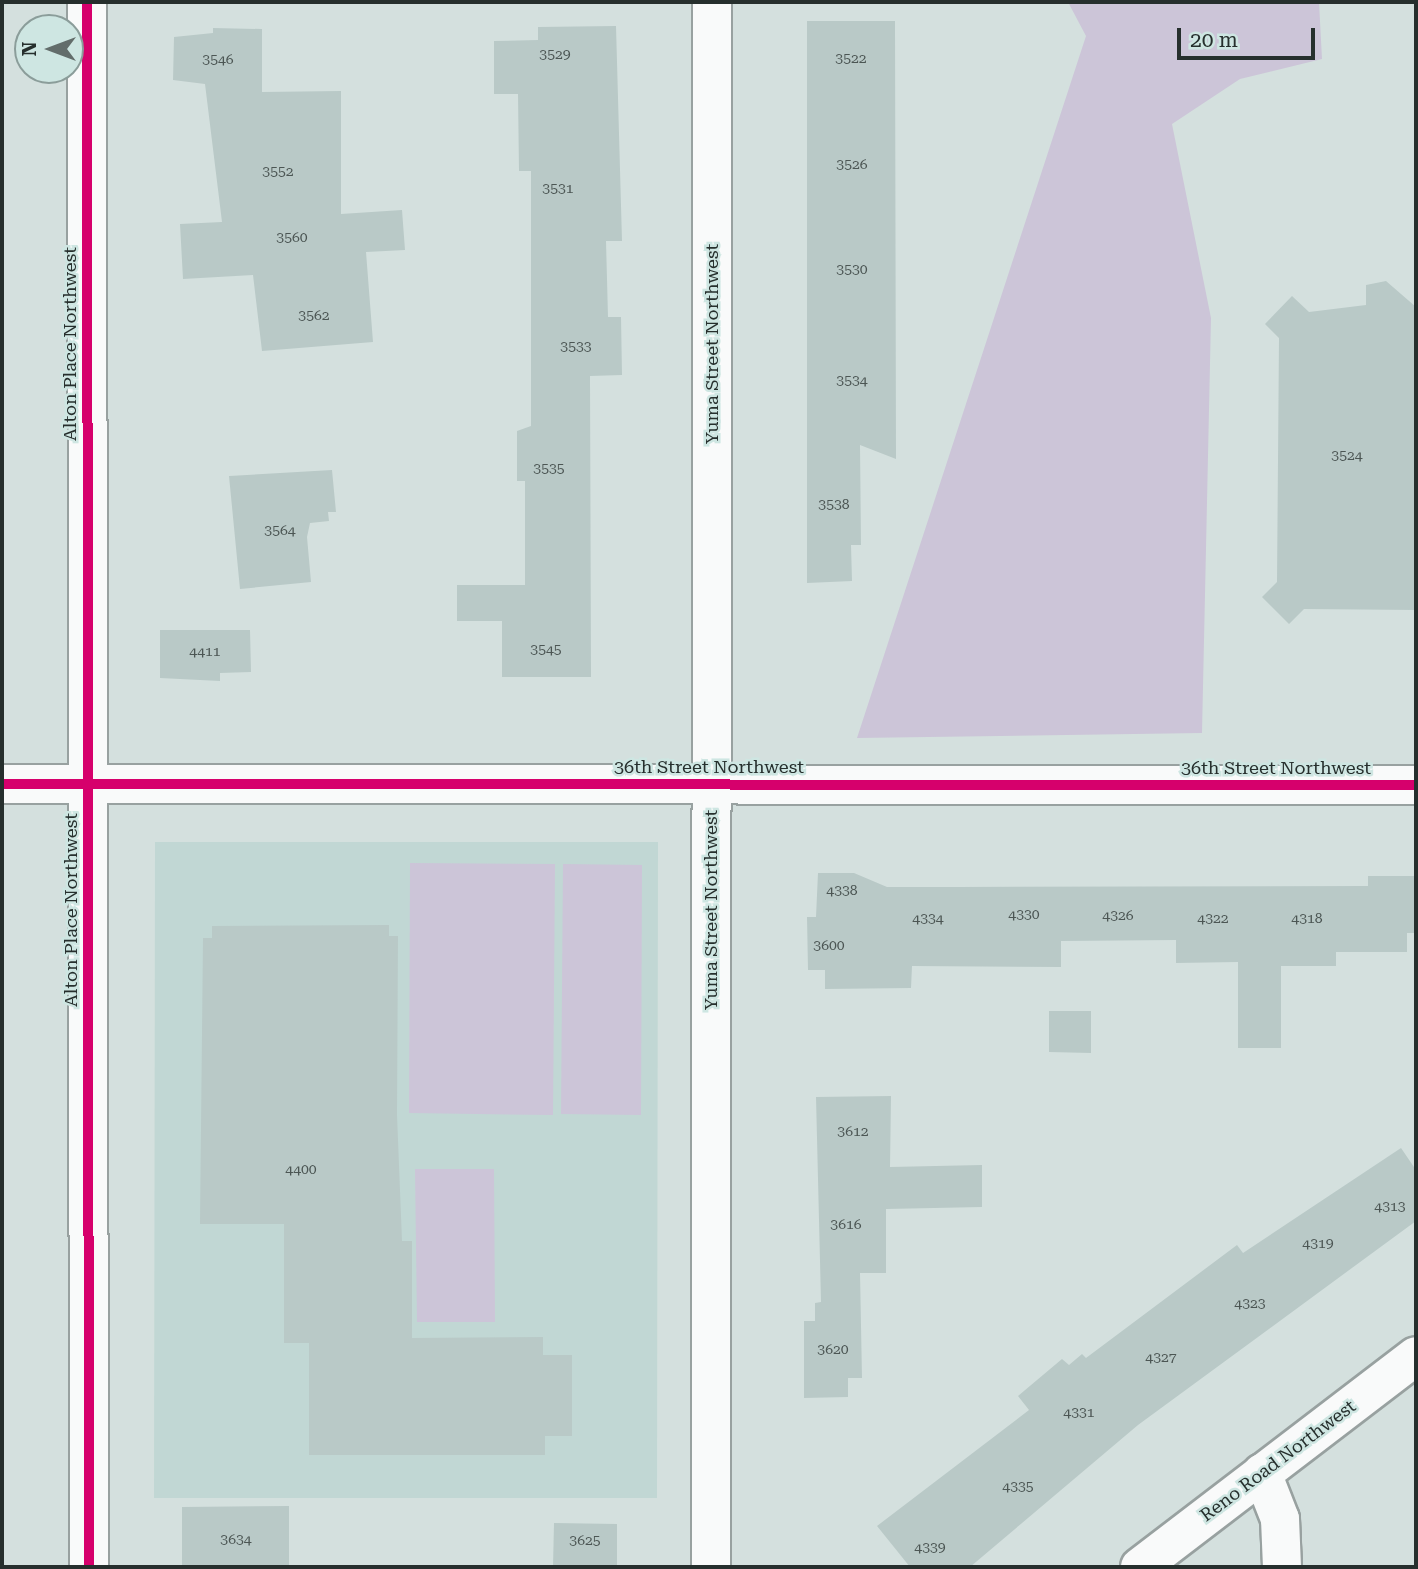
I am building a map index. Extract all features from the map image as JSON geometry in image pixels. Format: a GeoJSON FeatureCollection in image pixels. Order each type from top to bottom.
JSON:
{"type":"FeatureCollection","features":[{"type":"Feature","properties":{"kind":"street","name":"Alton Place Northwest"},"geometry":{"type":"LineString","coordinates":[[87,2],[89,1567]]}},
{"type":"Feature","properties":{"kind":"street","name":"Yuma Street Northwest"},"geometry":{"type":"LineString","coordinates":[[711,1567],[712,2]]}},
{"type":"Feature","properties":{"kind":"street","name":"36th Street Northwest"},"geometry":{"type":"LineString","coordinates":[[2,784],[1416,785]]}},
{"type":"Feature","properties":{"kind":"street","name":"Reno Road Northwest"},"geometry":{"type":"LineString","coordinates":[[1140,1567],[1416,1356]]}},
{"type":"Feature","properties":{"kind":"street"},"geometry":{"type":"LineString","coordinates":[[1262,1473],[1280,1519],[1282,1567]]}},
{"type":"Feature","properties":{"kind":"shaded area"},"geometry":{"type":"Polygon","coordinates":[[[1068,2],[1319,2],[1322,59],[1240,79],[1172,124],[1211,318],[1202,733],[857,738],[1086,36],[1068,2]]]}},
{"type":"Feature","properties":{"kind":"shaded area"},"geometry":{"type":"Polygon","coordinates":[[[155,842],[658,842],[657,1498],[154,1498],[155,842]]]}},
{"type":"Feature","properties":{"kind":"shaded area"},"geometry":{"type":"Polygon","coordinates":[[[410,863],[555,864],[553,1115],[409,1113],[410,863]]]}},
{"type":"Feature","properties":{"kind":"shaded area"},"geometry":{"type":"Polygon","coordinates":[[[563,864],[642,865],[641,1115],[561,1114],[563,864]]]}},
{"type":"Feature","properties":{"kind":"shaded area"},"geometry":{"type":"Polygon","coordinates":[[[415,1169],[494,1169],[495,1322],[417,1322],[415,1169]]]}},
{"type":"Feature","properties":{"kind":"building"},"geometry":{"type":"Polygon","coordinates":[[[807,21],[895,21],[896,459],[860,445],[861,545],[851,545],[852,581],[807,583],[807,21]]]}},
{"type":"Feature","properties":{"kind":"building"},"geometry":{"type":"Polygon","coordinates":[[[616,26],[622,241],[606,241],[608,317],[621,317],[622,375],[590,376],[591,677],[502,677],[502,621],[457,621],[457,585],[525,585],[525,481],[517,481],[517,431],[531,426],[531,171],[519,171],[518,94],[494,94],[494,41],[538,40],[538,27],[616,26]]]}},
{"type":"Feature","properties":{"kind":"building"},"geometry":{"type":"Polygon","coordinates":[[[213,28],[262,29],[262,92],[341,91],[341,214],[402,210],[405,250],[366,252],[373,342],[262,351],[253,275],[183,279],[180,224],[222,222],[205,84],[173,80],[174,37],[213,33],[213,28]]]}},
{"type":"Feature","properties":{"kind":"building"},"geometry":{"type":"Polygon","coordinates":[[[1386,281],[1416,307],[1416,610],[1304,609],[1289,624],[1262,597],[1277,582],[1279,338],[1265,324],[1292,296],[1309,312],[1366,305],[1366,285],[1386,281]]]}},
{"type":"Feature","properties":{"kind":"building"},"geometry":{"type":"Polygon","coordinates":[[[332,470],[336,512],[328,512],[329,521],[310,523],[307,537],[311,582],[240,589],[229,476],[332,470]]]}},
{"type":"Feature","properties":{"kind":"building"},"geometry":{"type":"Polygon","coordinates":[[[160,630],[250,630],[251,672],[220,673],[220,681],[160,678],[160,630]]]}},
{"type":"Feature","properties":{"kind":"building"},"geometry":{"type":"Polygon","coordinates":[[[818,873],[854,873],[887,887],[1368,886],[1368,876],[1416,876],[1416,933],[1407,933],[1407,952],[1336,952],[1336,966],[1281,966],[1281,1048],[1238,1048],[1238,962],[1176,963],[1176,940],[1061,941],[1061,967],[912,966],[911,988],[825,989],[825,970],[808,970],[807,917],[816,917],[818,873]]]}},
{"type":"Feature","properties":{"kind":"building"},"geometry":{"type":"Polygon","coordinates":[[[389,925],[389,936],[398,936],[397,1115],[402,1241],[412,1241],[412,1338],[543,1337],[543,1355],[572,1355],[572,1436],[545,1436],[545,1455],[309,1455],[309,1343],[284,1343],[284,1224],[200,1224],[203,938],[212,938],[212,926],[389,925]]]}},
{"type":"Feature","properties":{"kind":"building"},"geometry":{"type":"Polygon","coordinates":[[[1049,1011],[1091,1011],[1091,1053],[1049,1052],[1049,1011]]]}},
{"type":"Feature","properties":{"kind":"building"},"geometry":{"type":"Polygon","coordinates":[[[891,1096],[890,1167],[982,1165],[982,1207],[886,1209],[886,1273],[860,1273],[862,1378],[848,1378],[848,1397],[804,1398],[804,1321],[815,1321],[815,1303],[821,1302],[816,1097],[891,1096]]]}},
{"type":"Feature","properties":{"kind":"building"},"geometry":{"type":"Polygon","coordinates":[[[1401,1148],[1416,1170],[1416,1221],[1138,1425],[970,1567],[910,1567],[877,1526],[1029,1410],[1018,1396],[1062,1359],[1069,1365],[1082,1354],[1086,1358],[1237,1245],[1243,1253],[1401,1148]]]}},
{"type":"Feature","properties":{"kind":"building"},"geometry":{"type":"Polygon","coordinates":[[[289,1506],[289,1567],[182,1567],[182,1507],[289,1506]]]}},
{"type":"Feature","properties":{"kind":"building"},"geometry":{"type":"Polygon","coordinates":[[[554,1523],[617,1524],[617,1567],[553,1567],[554,1523]]]}},
{"type":"Feature","properties":{"kind":"cycle path"},"geometry":{"type":"LineString","coordinates":[[87,2],[89,1567]]}},
{"type":"Feature","properties":{"kind":"cycle path"},"geometry":{"type":"LineString","coordinates":[[2,784],[1416,785]]}}]}
